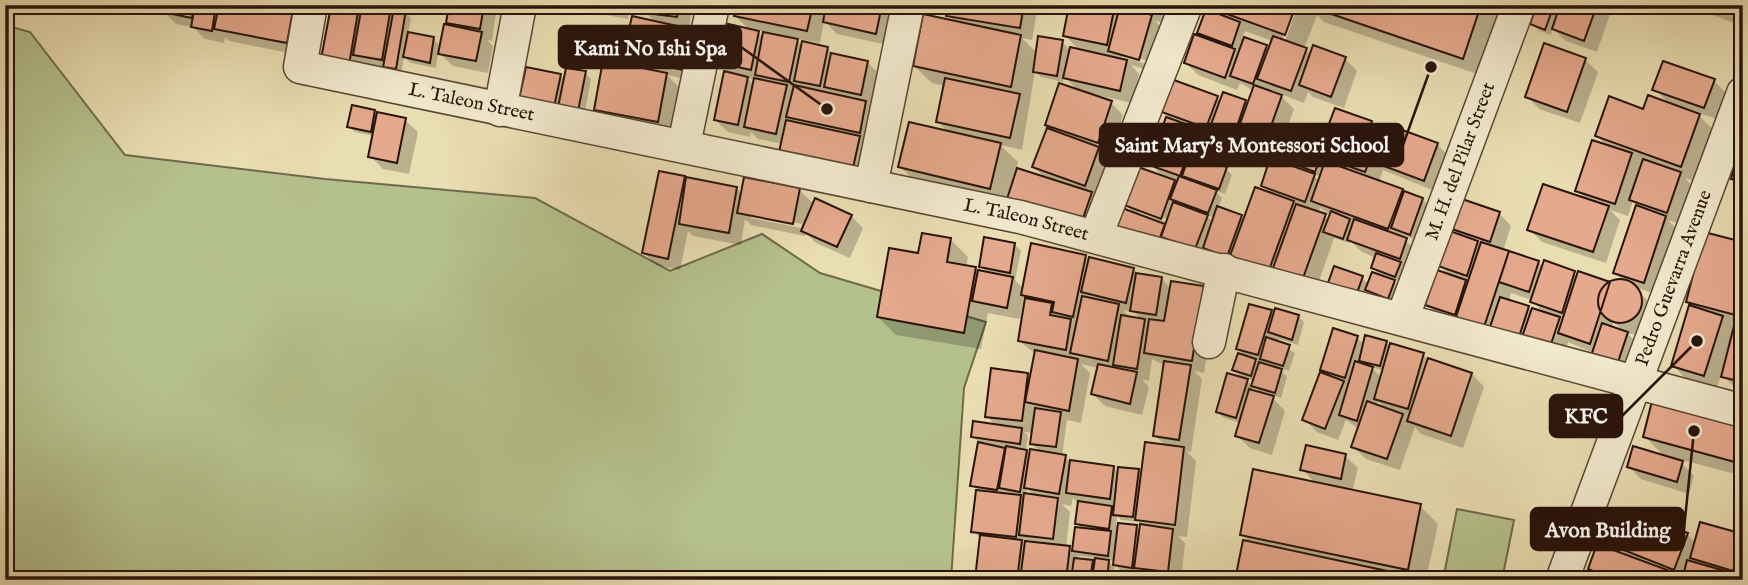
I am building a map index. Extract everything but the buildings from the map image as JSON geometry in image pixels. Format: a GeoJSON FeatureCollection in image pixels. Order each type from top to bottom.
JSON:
{"type":"FeatureCollection","features":[{"type":"Feature","properties":{"kind":"street","name":"L. Taleon Street"},"geometry":{"type":"LineString","coordinates":[[311,5],[300,67],[500,110],[684,145],[1096,236],[1743,411]]}},
{"type":"Feature","properties":{"kind":"street"},"geometry":{"type":"LineString","coordinates":[[500,110],[520,5]]}},
{"type":"Feature","properties":{"kind":"street"},"geometry":{"type":"LineString","coordinates":[[684,145],[713,5]]}},
{"type":"Feature","properties":{"kind":"street"},"geometry":{"type":"LineString","coordinates":[[871,186],[908,5]]}},
{"type":"Feature","properties":{"kind":"street"},"geometry":{"type":"LineString","coordinates":[[1096,236],[1186,5]]}},
{"type":"Feature","properties":{"kind":"street","name":"M. H. del Pilar Street"},"geometry":{"type":"LineString","coordinates":[[1402,319],[1519,5]]}},
{"type":"Feature","properties":{"kind":"street","name":"Pedro Guevarra Avenue"},"geometry":{"type":"LineString","coordinates":[[1562,580],[1743,93]]}},
{"type":"Feature","properties":{"kind":"street"},"geometry":{"type":"LineString","coordinates":[[1209,342],[1224,270]]}},
{"type":"Feature","properties":{"kind":"green space"},"geometry":{"type":"Polygon","coordinates":[[[5,25],[30,32],[125,155],[325,179],[535,198],[670,271],[762,234],[820,273],[986,322],[964,388],[951,580],[5,580],[5,25]]]}},
{"type":"Feature","properties":{"kind":"green space"},"geometry":{"type":"Polygon","coordinates":[[[1457,509],[1514,520],[1502,580],[1443,580],[1457,509]]]}},
{"type":"Feature","properties":{"kind":"place","name":"Saint Mary's Montessori School"},"geometry":{"type":"Point","coordinates":[1431,67]}},
{"type":"Feature","properties":{"kind":"place","name":"Kami No Ishi Spa"},"geometry":{"type":"Point","coordinates":[827,109]}},
{"type":"Feature","properties":{"kind":"place","name":"KFC"},"geometry":{"type":"Point","coordinates":[1697,341]}},
{"type":"Feature","properties":{"kind":"place","name":"Avon Building"},"geometry":{"type":"Point","coordinates":[1694,431]}}]}
